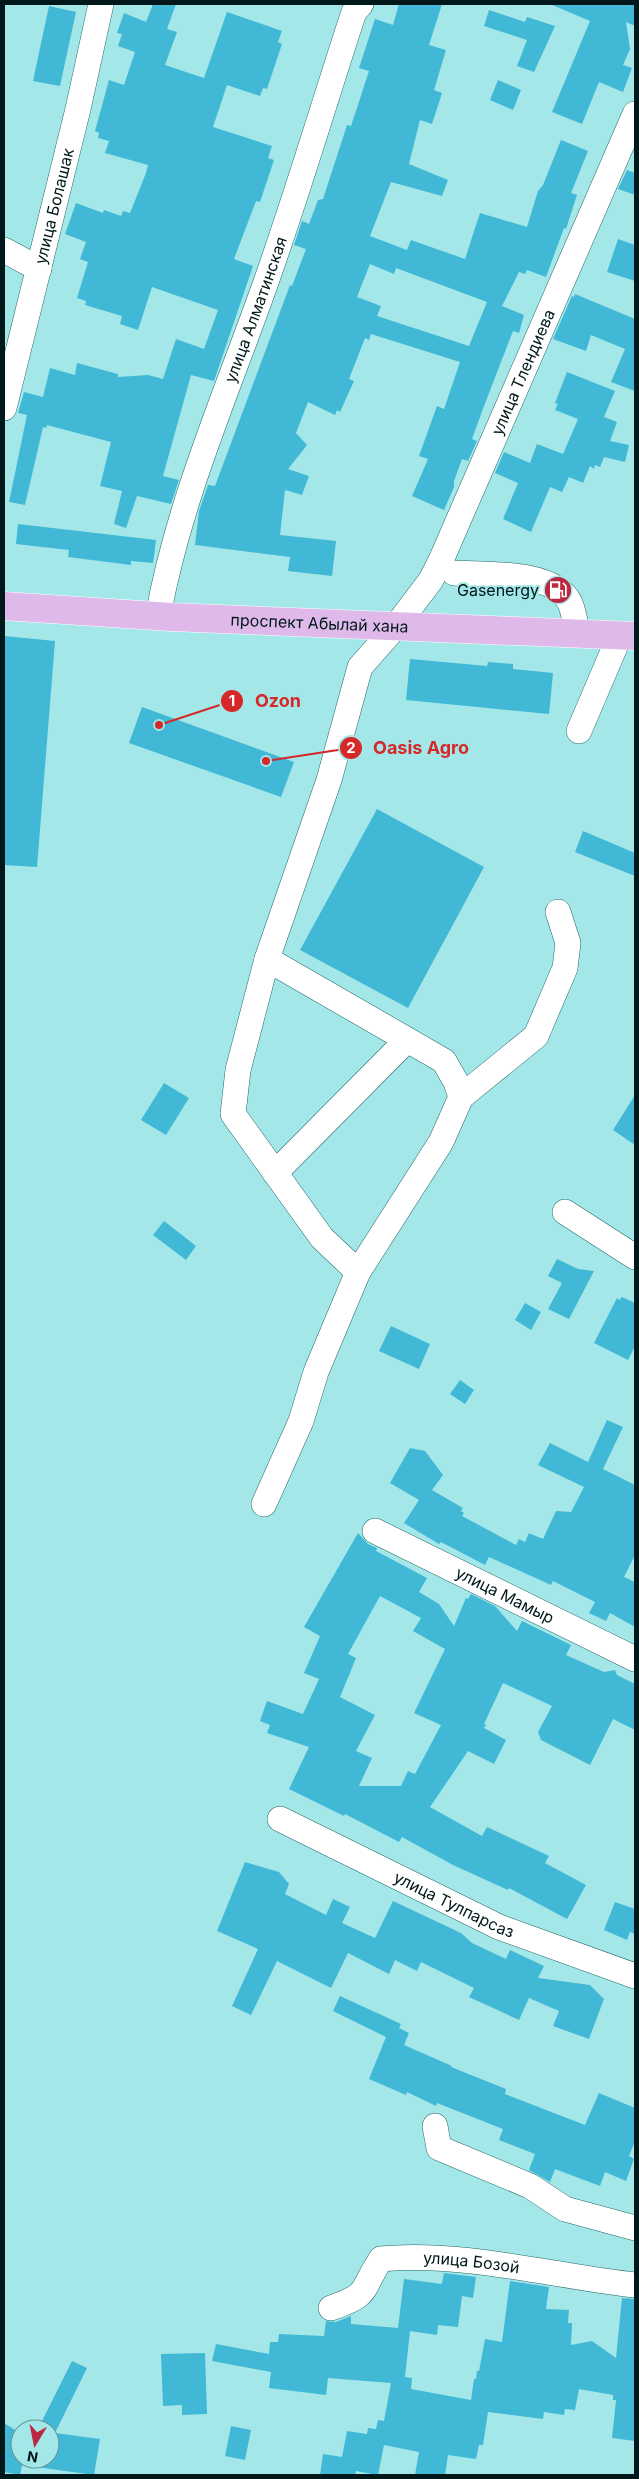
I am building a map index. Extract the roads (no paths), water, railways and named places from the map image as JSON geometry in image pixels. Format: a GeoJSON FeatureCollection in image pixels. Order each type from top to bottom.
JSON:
{"type":"FeatureCollection","features":[{"type":"Feature","properties":{"kind":"main road","name":"проспект Абылай хана"},"geometry":{"type":"LineString","coordinates":[[4,606],[158,616],[628,636]]}},
{"type":"Feature","properties":{"kind":"street","name":"улица Болашак"},"geometry":{"type":"LineString","coordinates":[[4,408],[39,269],[101,4]]}},
{"type":"Feature","properties":{"kind":"street","name":"улица Алматинская"},"geometry":{"type":"LineString","coordinates":[[158,616],[167,565],[210,432],[261,296],[354,12],[361,4]]}},
{"type":"Feature","properties":{"kind":"street","name":"улица Тлендиева"},"geometry":{"type":"LineString","coordinates":[[358,1272],[322,1238],[233,1114],[238,1070],[266,959],[329,780],[360,667],[397,625],[430,580],[442,558],[635,114]]}},
{"type":"Feature","properties":{"kind":"street"},"geometry":{"type":"LineString","coordinates":[[4,250],[39,269]]}},
{"type":"Feature","properties":{"kind":"street"},"geometry":{"type":"LineString","coordinates":[[454,573],[526,577],[552,586],[570,603],[578,633]]}},
{"type":"Feature","properties":{"kind":"street"},"geometry":{"type":"LineString","coordinates":[[579,730],[628,636]]}},
{"type":"Feature","properties":{"kind":"street"},"geometry":{"type":"LineString","coordinates":[[264,1504],[300,1421],[316,1372],[358,1272],[442,1142],[461,1097],[536,1036],[565,968],[568,943],[558,912]]}},
{"type":"Feature","properties":{"kind":"street"},"geometry":{"type":"LineString","coordinates":[[266,959],[444,1061],[456,1082],[461,1097]]}},
{"type":"Feature","properties":{"kind":"street"},"geometry":{"type":"LineString","coordinates":[[275,1173],[407,1040]]}},
{"type":"Feature","properties":{"kind":"street"},"geometry":{"type":"LineString","coordinates":[[564,1212],[635,1257]]}},
{"type":"Feature","properties":{"kind":"street","name":"улица Мамыр"},"geometry":{"type":"LineString","coordinates":[[375,1531],[635,1659]]}},
{"type":"Feature","properties":{"kind":"street","name":"улица Тулпарсаз"},"geometry":{"type":"LineString","coordinates":[[280,1819],[499,1927],[635,1976]]}},
{"type":"Feature","properties":{"kind":"street"},"geometry":{"type":"LineString","coordinates":[[435,2126],[439,2148],[530,2186],[565,2209],[635,2228]]}},
{"type":"Feature","properties":{"kind":"street","name":"улица Бозой"},"geometry":{"type":"LineString","coordinates":[[332,2308],[354,2300],[364,2292],[372,2272],[381,2259],[397,2257],[431,2257],[635,2285]]}},
{"type":"Feature","properties":{"kind":"place","name":"Gasenergy"},"geometry":{"type":"Point","coordinates":[558,590]}},
{"type":"Feature","properties":{"kind":"place","name":"Ozon"},"geometry":{"type":"Point","coordinates":[159,725]}},
{"type":"Feature","properties":{"kind":"place","name":"Oasis Agro"},"geometry":{"type":"Point","coordinates":[266,761]}}]}
